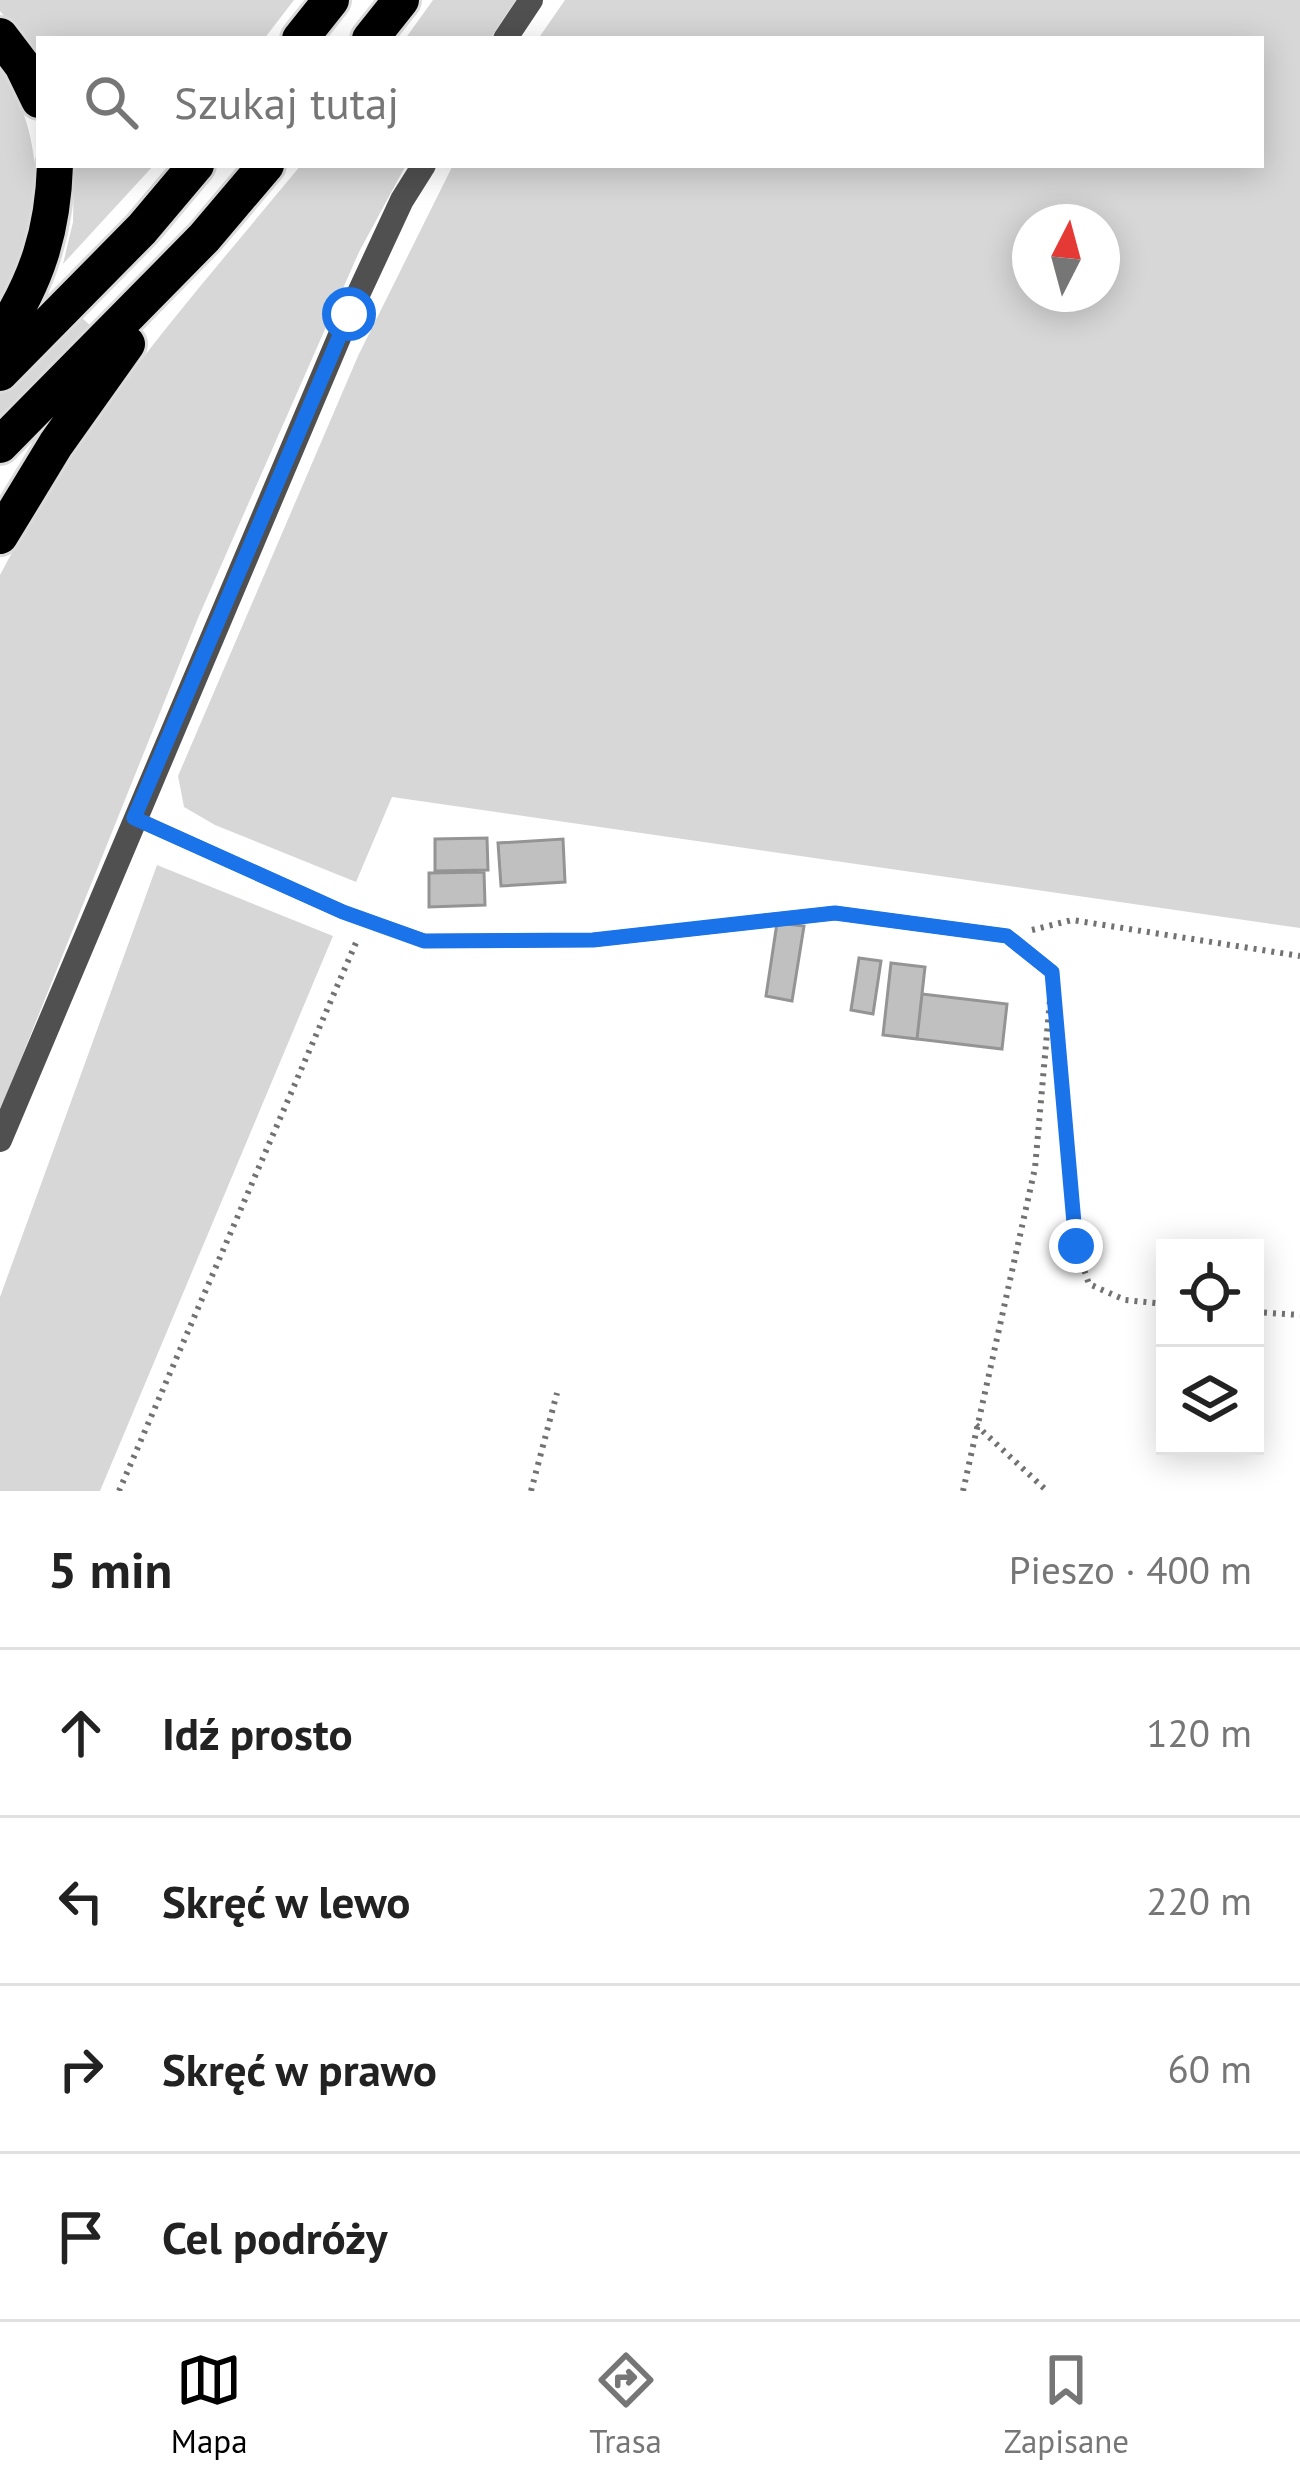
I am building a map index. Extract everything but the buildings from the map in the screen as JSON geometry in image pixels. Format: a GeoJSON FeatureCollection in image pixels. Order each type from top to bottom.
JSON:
{"type":"FeatureCollection","features":[{"type":"Feature","properties":{"kind":"highway"},"geometry":{"type":"LineString","coordinates":[[302,36],[331,0]]}},
{"type":"Feature","properties":{"kind":"highway"},"geometry":{"type":"LineString","coordinates":[[372,36],[401,0]]}},
{"type":"Feature","properties":{"kind":"highway"},"geometry":{"type":"LineString","coordinates":[[0,36],[36,94]]}},
{"type":"Feature","properties":{"kind":"highway"},"geometry":{"type":"LineString","coordinates":[[0,337],[43,258],[55,168]]}},
{"type":"Feature","properties":{"kind":"highway"},"geometry":{"type":"LineString","coordinates":[[0,374],[142,229],[193,168]]}},
{"type":"Feature","properties":{"kind":"highway"},"geometry":{"type":"LineString","coordinates":[[0,445],[204,238],[263,168]]}},
{"type":"Feature","properties":{"kind":"highway"},"geometry":{"type":"LineString","coordinates":[[0,536],[68,427],[204,238]]}},
{"type":"Feature","properties":{"kind":"street"},"geometry":{"type":"LineString","coordinates":[[507,36],[531,0]]}},
{"type":"Feature","properties":{"kind":"street"},"geometry":{"type":"LineString","coordinates":[[0,1140],[349,314],[402,200],[422,168]]}},
{"type":"Feature","properties":{"kind":"lane"},"geometry":{"type":"LineString","coordinates":[[134,818],[424,941],[593,940],[835,913],[1007,936],[1052,972]]}},
{"type":"Feature","properties":{"kind":"path"},"geometry":{"type":"LineString","coordinates":[[119,1491],[366,920]]}},
{"type":"Feature","properties":{"kind":"path"},"geometry":{"type":"LineString","coordinates":[[1007,936],[1072,920],[1300,956]]}},
{"type":"Feature","properties":{"kind":"path"},"geometry":{"type":"LineString","coordinates":[[1052,972],[1076,1246],[1089,1284],[1125,1300],[1156,1303]]}},
{"type":"Feature","properties":{"kind":"path"},"geometry":{"type":"LineString","coordinates":[[963,1491],[1035,1168],[1052,972]]}},
{"type":"Feature","properties":{"kind":"path"},"geometry":{"type":"LineString","coordinates":[[1264,1313],[1300,1316]]}},
{"type":"Feature","properties":{"kind":"path"},"geometry":{"type":"LineString","coordinates":[[531,1491],[556,1393]]}},
{"type":"Feature","properties":{"kind":"path"},"geometry":{"type":"LineString","coordinates":[[976,1425],[1047,1491]]}},
{"type":"Feature","properties":{"kind":"shaded area"},"geometry":{"type":"Polygon","coordinates":[[[0,0],[294,0],[266,36],[36,36],[36,54],[0,11],[0,0]]]}},
{"type":"Feature","properties":{"kind":"shaded area"},"geometry":{"type":"Polygon","coordinates":[[[433,0],[516,0],[492,36],[407,36],[433,0]]]}},
{"type":"Feature","properties":{"kind":"shaded area"},"geometry":{"type":"Polygon","coordinates":[[[565,0],[1300,0],[1300,928],[392,797],[356,882],[215,825],[184,807],[178,776],[358,356],[452,168],[1264,168],[1264,36],[540,36],[565,0]]]}},
{"type":"Feature","properties":{"kind":"shaded area"},"geometry":{"type":"Polygon","coordinates":[[[0,64],[26,122],[36,183],[27,244],[0,302],[0,64]]]}},
{"type":"Feature","properties":{"kind":"shaded area"},"geometry":{"type":"Polygon","coordinates":[[[74,168],[151,168],[63,264],[73,222],[74,168]]]}},
{"type":"Feature","properties":{"kind":"shaded area"},"geometry":{"type":"Polygon","coordinates":[[[299,168],[404,168],[359,252],[198,618],[0,1111],[0,575],[65,465],[179,312],[299,168]]]}},
{"type":"Feature","properties":{"kind":"shaded area"},"geometry":{"type":"Polygon","coordinates":[[[80,316],[94,329],[0,419],[0,393],[80,316]]]}},
{"type":"Feature","properties":{"kind":"shaded area"},"geometry":{"type":"Polygon","coordinates":[[[157,865],[333,936],[100,1491],[0,1491],[0,1297],[157,865]]]}},
{"type":"Feature","properties":{"kind":"route"},"geometry":{"type":"LineString","coordinates":[[349,314],[134,818],[343,912],[424,941],[593,940],[835,913],[1007,936],[1052,972],[1076,1246]]}}]}
